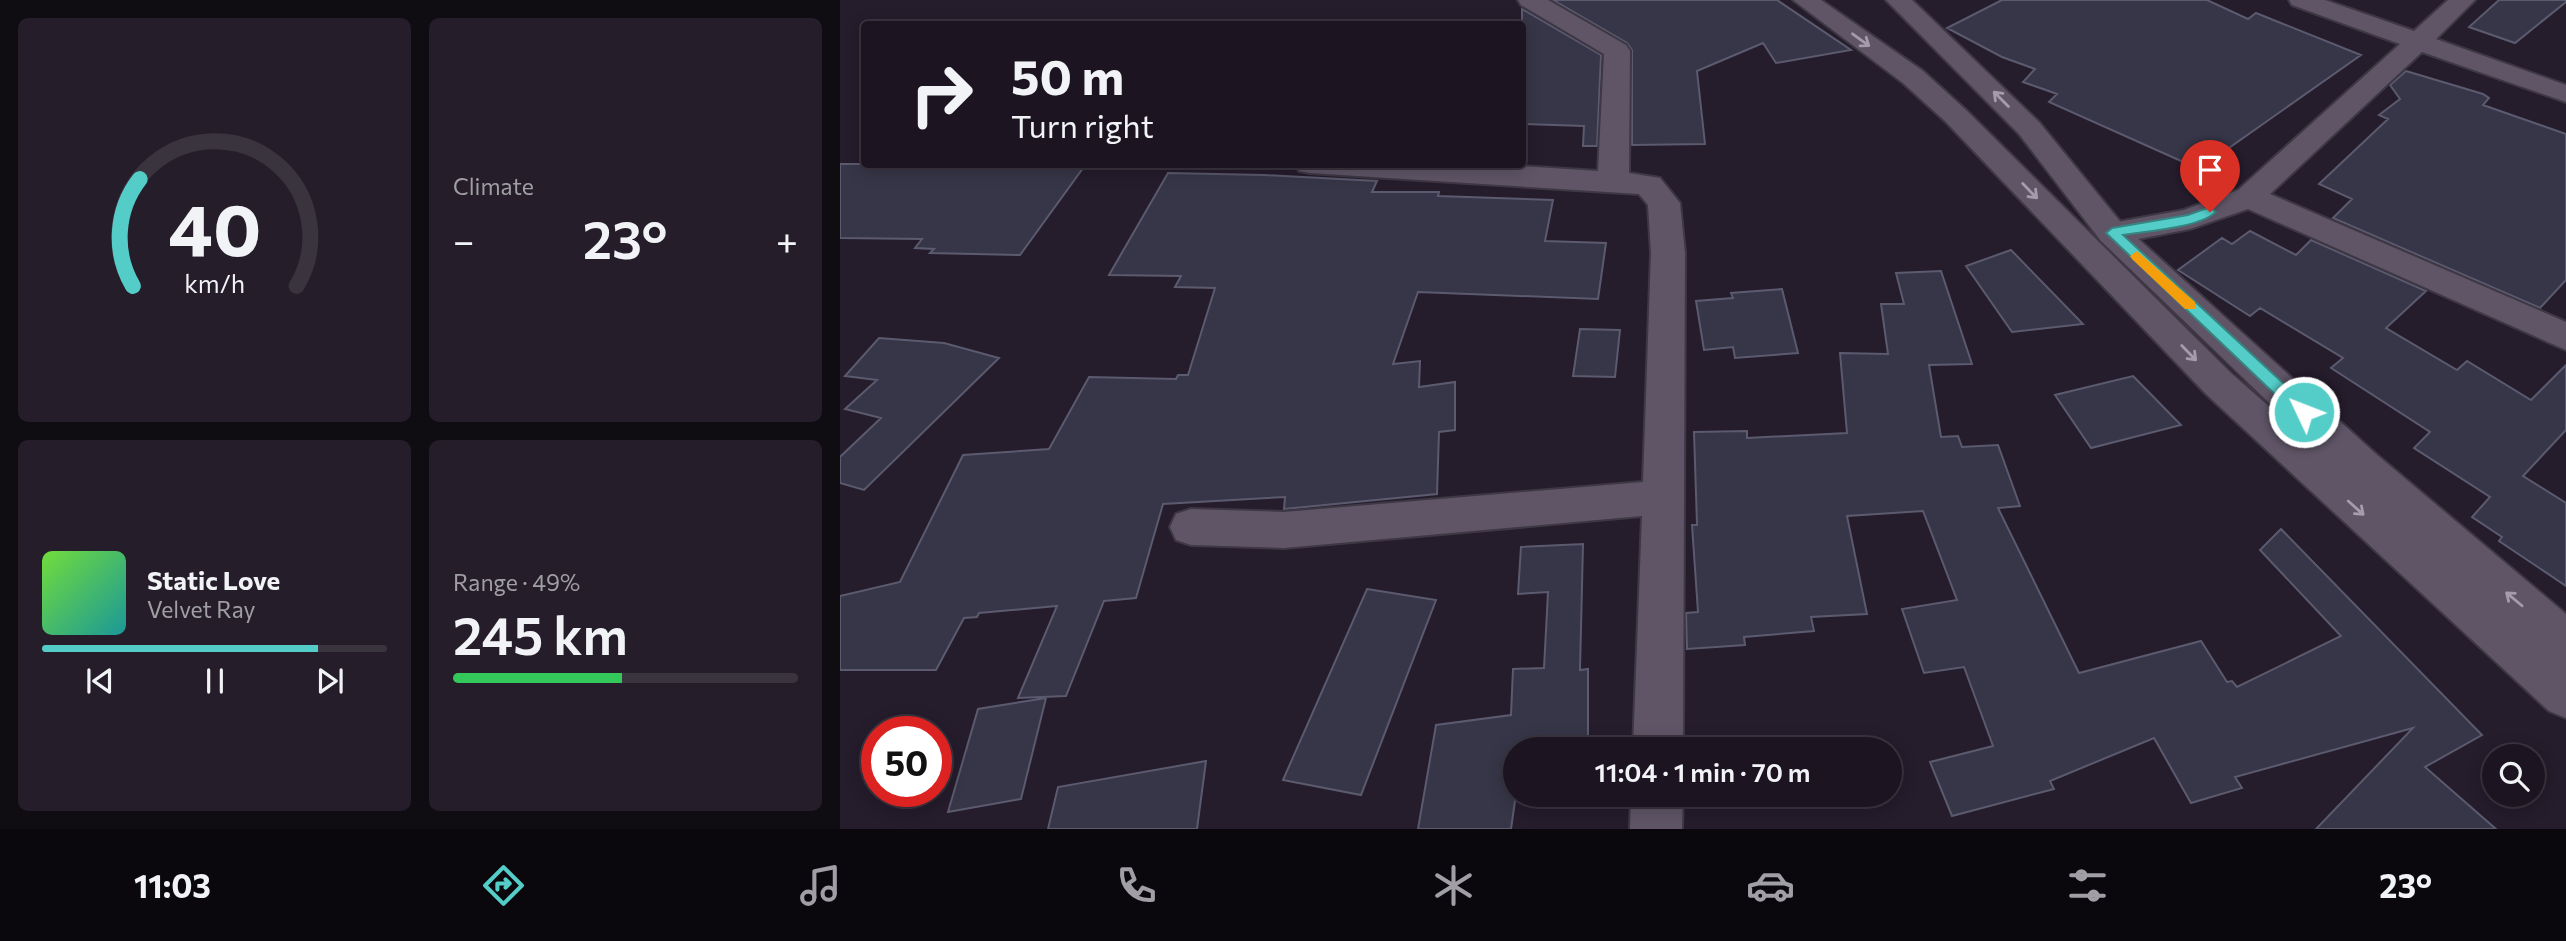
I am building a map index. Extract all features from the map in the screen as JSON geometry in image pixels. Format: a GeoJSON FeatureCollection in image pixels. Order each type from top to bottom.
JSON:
{"type":"FeatureCollection","features":[{"type":"Feature","properties":{"kind":"street"},"geometry":{"type":"LineString","coordinates":[[1530,0],[1617,51],[1613,181]]}},
{"type":"Feature","properties":{"kind":"street"},"geometry":{"type":"LineString","coordinates":[[1805,0],[1913,77],[1956,116],[2219,384],[2566,695]]}},
{"type":"Feature","properties":{"kind":"street"},"geometry":{"type":"LineString","coordinates":[[1898,0],[2029,128],[2112,233],[2362,466],[2566,643]]}},
{"type":"Feature","properties":{"kind":"street"},"geometry":{"type":"LineString","coordinates":[[2301,0],[2566,94]]}},
{"type":"Feature","properties":{"kind":"street"},"geometry":{"type":"LineString","coordinates":[[2112,233],[2190,219],[2249,197],[2463,0]]}},
{"type":"Feature","properties":{"kind":"street"},"geometry":{"type":"LineString","coordinates":[[1381,168],[1613,181],[1649,186],[1664,203],[1668,253],[1658,737]]}},
{"type":"Feature","properties":{"kind":"street"},"geometry":{"type":"LineString","coordinates":[[2249,197],[2566,337]]}},
{"type":"Feature","properties":{"kind":"street"},"geometry":{"type":"LineString","coordinates":[[1191,527],[1284,530],[1665,497]]}},
{"type":"Feature","properties":{"kind":"street"},"geometry":{"type":"LineString","coordinates":[[1656,829],[1657,807]]}},
{"type":"Feature","properties":{"kind":"building"},"geometry":{"type":"Polygon","coordinates":[[[1553,0],[1777,0],[1851,50],[1776,63],[1763,43],[1697,71],[1705,144],[1632,145],[1632,50],[1627,43],[1553,0]]]}},
{"type":"Feature","properties":{"kind":"building"},"geometry":{"type":"Polygon","coordinates":[[[2002,0],[2207,0],[2248,19],[2256,13],[2361,55],[2199,169],[2049,102],[2057,94],[2023,82],[2035,69],[2002,57],[1947,28],[2002,0]]]}},
{"type":"Feature","properties":{"kind":"building"},"geometry":{"type":"Polygon","coordinates":[[[2499,0],[2566,2],[2515,43],[2469,27],[2499,0]]]}},
{"type":"Feature","properties":{"kind":"building"},"geometry":{"type":"Polygon","coordinates":[[[1522,9],[1601,55],[1597,146],[1583,146],[1584,126],[1526,124],[1526,21],[1522,21],[1522,9]]]}},
{"type":"Feature","properties":{"kind":"building"},"geometry":{"type":"Polygon","coordinates":[[[2406,71],[2483,94],[2489,98],[2483,105],[2566,134],[2566,280],[2540,308],[2333,218],[2352,199],[2319,184],[2388,119],[2379,115],[2400,99],[2390,85],[2406,71]]]}},
{"type":"Feature","properties":{"kind":"building"},"geometry":{"type":"Polygon","coordinates":[[[840,164],[861,164],[861,168],[1083,168],[1020,255],[930,253],[934,249],[915,248],[922,239],[840,238],[840,164]]]}},
{"type":"Feature","properties":{"kind":"building"},"geometry":{"type":"Polygon","coordinates":[[[1168,173],[1377,181],[1372,192],[1439,192],[1438,196],[1553,200],[1545,241],[1606,243],[1598,299],[1418,292],[1393,364],[1420,361],[1419,387],[1455,382],[1455,430],[1439,432],[1437,494],[1284,509],[1285,497],[1163,504],[1136,598],[1104,601],[1066,696],[1018,698],[1057,606],[979,613],[977,617],[964,618],[936,670],[840,670],[840,596],[900,582],[963,455],[1049,449],[1089,377],[1176,379],[1178,375],[1188,375],[1215,288],[1175,287],[1181,276],[1109,275],[1168,173]]]}},
{"type":"Feature","properties":{"kind":"building"},"geometry":{"type":"Polygon","coordinates":[[[2250,231],[2296,255],[2311,240],[2426,291],[2386,328],[2457,370],[2467,361],[2531,400],[2566,365],[2566,430],[2523,476],[2566,503],[2566,586],[2499,541],[2502,537],[2472,517],[2490,497],[2414,448],[2430,432],[2331,368],[2343,358],[2260,308],[2250,316],[2178,270],[2222,238],[2232,244],[2250,231]]]}},
{"type":"Feature","properties":{"kind":"building"},"geometry":{"type":"Polygon","coordinates":[[[2011,250],[2083,324],[2012,332],[1966,266],[2011,250]]]}},
{"type":"Feature","properties":{"kind":"building"},"geometry":{"type":"Polygon","coordinates":[[[1941,271],[1972,364],[1929,365],[1941,437],[1958,436],[1962,447],[1998,445],[2020,506],[1998,508],[2079,673],[2201,641],[2227,682],[2232,681],[2237,687],[2341,636],[2260,550],[2281,529],[2482,735],[2425,767],[2496,829],[2316,829],[2413,728],[2235,777],[2242,788],[2191,803],[2154,738],[2050,781],[2054,789],[1952,816],[1930,762],[1993,746],[1964,667],[1924,673],[1902,609],[1957,600],[1923,511],[1847,516],[1867,614],[1811,617],[1814,631],[1744,637],[1745,645],[1687,649],[1686,613],[1698,612],[1692,525],[1697,525],[1694,432],[1747,431],[1747,438],[1847,433],[1840,353],[1888,354],[1881,304],[1904,304],[1896,273],[1941,271]]]}},
{"type":"Feature","properties":{"kind":"building"},"geometry":{"type":"Polygon","coordinates":[[[1782,289],[1798,353],[1735,358],[1733,347],[1704,350],[1696,301],[1733,298],[1731,293],[1782,289]]]}},
{"type":"Feature","properties":{"kind":"building"},"geometry":{"type":"Polygon","coordinates":[[[1580,329],[1620,330],[1615,377],[1573,376],[1580,329]]]}},
{"type":"Feature","properties":{"kind":"building"},"geometry":{"type":"Polygon","coordinates":[[[879,338],[944,343],[999,358],[864,490],[840,483],[840,457],[881,418],[845,409],[877,380],[845,376],[879,338]]]}},
{"type":"Feature","properties":{"kind":"building"},"geometry":{"type":"Polygon","coordinates":[[[2133,376],[2181,425],[2091,448],[2055,395],[2133,376]]]}},
{"type":"Feature","properties":{"kind":"building"},"geometry":{"type":"Polygon","coordinates":[[[1583,544],[1580,670],[1588,669],[1588,737],[1503,737],[1503,807],[1514,807],[1511,829],[1418,829],[1436,725],[1511,715],[1513,669],[1544,668],[1548,592],[1518,594],[1521,547],[1583,544]]]}},
{"type":"Feature","properties":{"kind":"building"},"geometry":{"type":"Polygon","coordinates":[[[1367,589],[1436,600],[1361,795],[1283,780],[1367,589]]]}},
{"type":"Feature","properties":{"kind":"building"},"geometry":{"type":"Polygon","coordinates":[[[1046,698],[1021,799],[948,812],[952,807],[952,798],[978,709],[1046,698]]]}},
{"type":"Feature","properties":{"kind":"building"},"geometry":{"type":"Polygon","coordinates":[[[1206,761],[1197,829],[1048,829],[1058,787],[1206,761]]]}},
{"type":"Feature","properties":{"kind":"slow traffic"},"geometry":{"type":"LineString","coordinates":[[2137,256],[2190,305]]}},
{"type":"Feature","properties":{"kind":"route"},"geometry":{"type":"LineString","coordinates":[[2210,212],[2190,219],[2112,233],[2304,412]]}}]}
